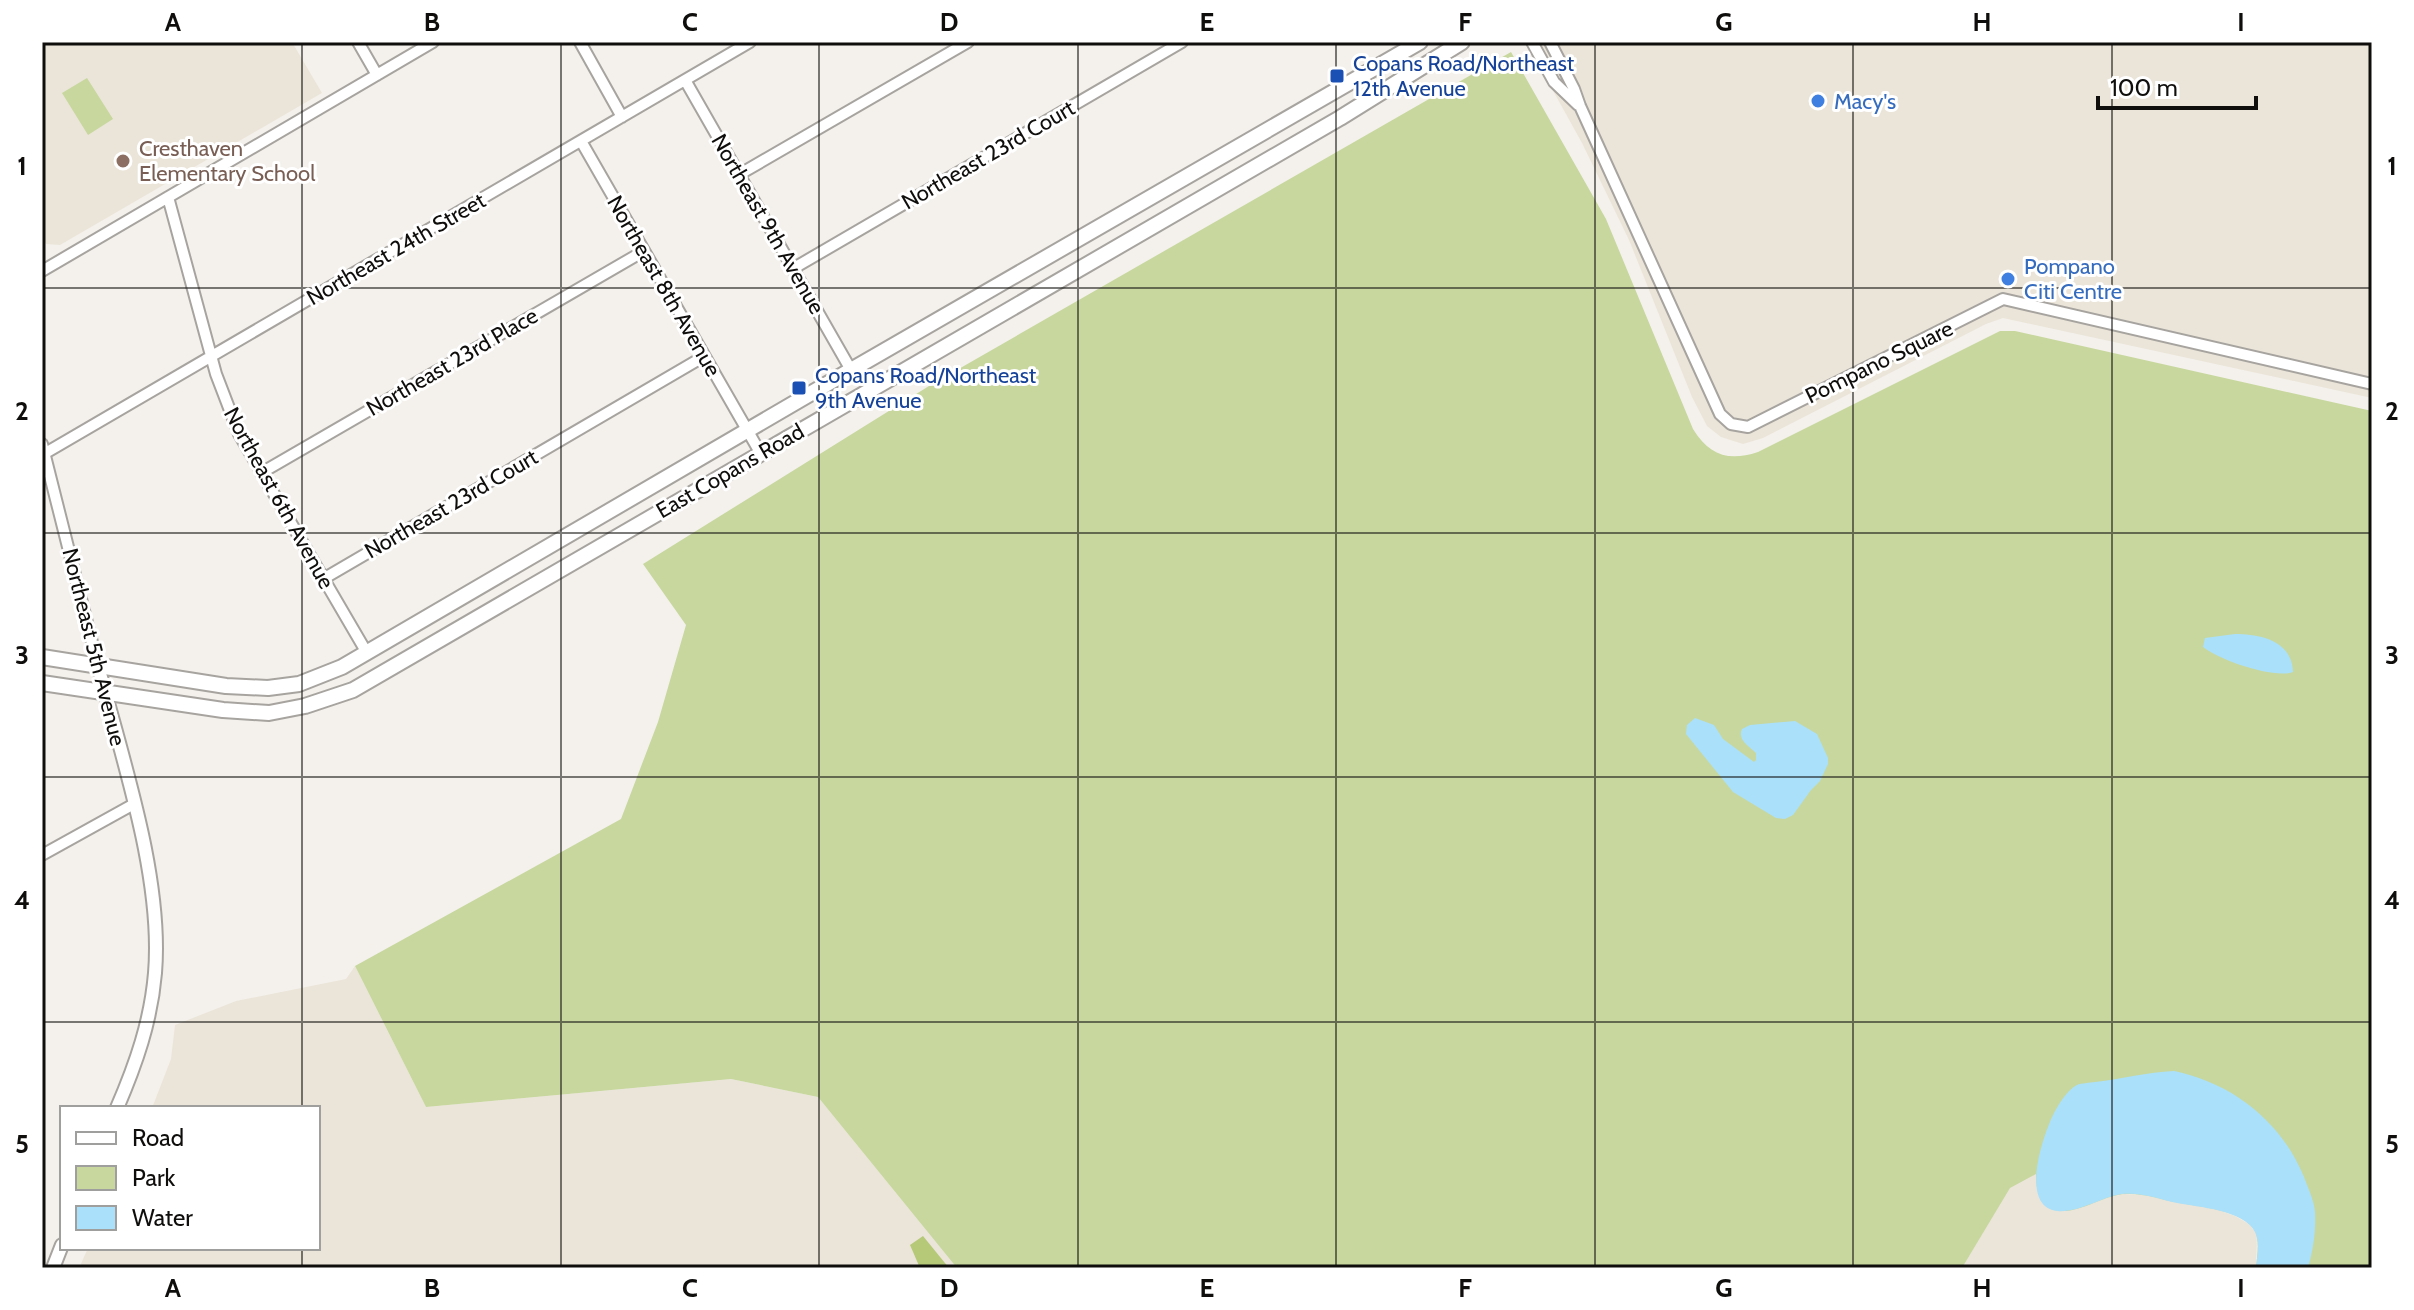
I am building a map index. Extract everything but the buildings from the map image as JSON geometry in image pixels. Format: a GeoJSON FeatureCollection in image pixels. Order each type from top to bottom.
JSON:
{"type":"FeatureCollection","features":[{"type":"Feature","properties":{"kind":"main road","name":"East Copans Road"},"geometry":{"type":"LineString","coordinates":[[42,683],[223,710],[269,713],[305,706],[353,690],[1327,126],[1462,42]]}},
{"type":"Feature","properties":{"kind":"main road","name":"East Copans Road"},"geometry":{"type":"LineString","coordinates":[[42,657],[226,686],[268,688],[299,684],[342,667],[1415,43]]}},
{"type":"Feature","properties":{"kind":"street"},"geometry":{"type":"LineString","coordinates":[[358,42],[377,75]]}},
{"type":"Feature","properties":{"kind":"street"},"geometry":{"type":"LineString","coordinates":[[42,271],[433,42]]}},
{"type":"Feature","properties":{"kind":"street"},"geometry":{"type":"LineString","coordinates":[[580,42],[622,117]]}},
{"type":"Feature","properties":{"kind":"street","name":"Northeast 24th Street"},"geometry":{"type":"LineString","coordinates":[[43,451],[211,357],[685,80],[730,47],[750,42]]}},
{"type":"Feature","properties":{"kind":"street"},"geometry":{"type":"LineString","coordinates":[[740,174],[968,42]]}},
{"type":"Feature","properties":{"kind":"street","name":"Northeast 23rd Court"},"geometry":{"type":"LineString","coordinates":[[794,268],[1182,42]]}},
{"type":"Feature","properties":{"kind":"street","name":"Pompano Square"},"geometry":{"type":"LineString","coordinates":[[1532,42],[1554,82],[1580,106]]}},
{"type":"Feature","properties":{"kind":"street","name":"Pompano Square"},"geometry":{"type":"LineString","coordinates":[[1550,42],[1720,414],[1731,424],[1748,427],[2003,299],[2372,384]]}},
{"type":"Feature","properties":{"kind":"street","name":"Northeast 9th Avenue"},"geometry":{"type":"LineString","coordinates":[[685,80],[851,370]]}},
{"type":"Feature","properties":{"kind":"street","name":"Northeast 8th Avenue"},"geometry":{"type":"LineString","coordinates":[[581,141],[761,454]]}},
{"type":"Feature","properties":{"kind":"street","name":"Northeast 6th Avenue"},"geometry":{"type":"LineString","coordinates":[[168,197],[211,357],[230,412],[261,473],[367,653]]}},
{"type":"Feature","properties":{"kind":"street","name":"Northeast 23rd Place"},"geometry":{"type":"LineString","coordinates":[[261,473],[644,251]]}},
{"type":"Feature","properties":{"kind":"street","name":"Northeast 23rd Court"},"geometry":{"type":"LineString","coordinates":[[323,579],[703,357]]}},
{"type":"Feature","properties":{"kind":"street","name":"Northeast 5th Avenue"},"geometry":{"type":"LineString","coordinates":[[43,451],[134,804],[149,870],[155,917],[155,971],[139,1056],[118,1106]]}},
{"type":"Feature","properties":{"kind":"street"},"geometry":{"type":"LineString","coordinates":[[42,855],[134,804]]}},
{"type":"Feature","properties":{"kind":"shaded area","name":"Cresthaven Elementary School"},"geometry":{"type":"Polygon","coordinates":[[[42,42],[292,42],[322,93],[60,245],[46,244],[42,237],[42,42]]]}},
{"type":"Feature","properties":{"kind":"shaded area","name":"Pompano Citi Centre"},"geometry":{"type":"Polygon","coordinates":[[[1526,42],[2372,42],[2372,398],[2003,318],[1763,438],[1743,444],[1721,437],[1707,426],[1692,397],[1629,240],[1582,143],[1526,42]]]}},
{"type":"Feature","properties":{"kind":"shaded area"},"geometry":{"type":"Polygon","coordinates":[[[355,966],[426,1107],[731,1079],[818,1097],[957,1268],[79,1268],[87,1250],[320,1250],[320,1106],[153,1106],[171,1059],[175,1025],[236,1001],[346,979],[355,966]]]}},
{"type":"Feature","properties":{"kind":"shaded area"},"geometry":{"type":"Polygon","coordinates":[[[2037,1173],[2074,1209],[2125,1194],[2216,1209],[2235,1216],[2249,1224],[2257,1234],[2256,1268],[1962,1268],[2010,1187],[2037,1173]]]}},
{"type":"Feature","properties":{"kind":"green space"},"geometry":{"type":"Polygon","coordinates":[[[1511,52],[1606,219],[1693,429],[1706,445],[1720,454],[1737,456],[1758,452],[2000,331],[2015,331],[2372,411],[2372,1268],[2256,1268],[2257,1235],[2249,1224],[2230,1213],[2132,1194],[2117,1195],[2072,1210],[2054,1210],[2041,1200],[2036,1174],[2010,1188],[1962,1268],[957,1268],[818,1097],[731,1079],[426,1107],[355,966],[621,819],[658,722],[686,625],[643,564],[929,386],[1511,52]]]}},
{"type":"Feature","properties":{"kind":"green space"},"geometry":{"type":"Polygon","coordinates":[[[87,78],[113,119],[88,135],[62,93],[87,78]]]}},
{"type":"Feature","properties":{"kind":"green space"},"geometry":{"type":"Polygon","coordinates":[[[923,1236],[949,1268],[920,1268],[910,1245],[923,1236]]]}},
{"type":"Feature","properties":{"kind":"water"},"geometry":{"type":"Polygon","coordinates":[[[2235,634],[2265,638],[2281,646],[2291,661],[2293,672],[2273,673],[2247,667],[2203,647],[2205,638],[2235,634]]]}},
{"type":"Feature","properties":{"kind":"water"},"geometry":{"type":"Polygon","coordinates":[[[1695,718],[1714,725],[1723,739],[1754,762],[1756,753],[1742,740],[1742,729],[1750,725],[1795,721],[1817,734],[1828,764],[1820,781],[1793,815],[1785,819],[1776,818],[1733,792],[1686,734],[1687,725],[1695,718]]]}},
{"type":"Feature","properties":{"kind":"water"},"geometry":{"type":"Polygon","coordinates":[[[2174,1071],[2235,1095],[2282,1138],[2304,1177],[2314,1208],[2315,1234],[2308,1268],[2256,1268],[2258,1245],[2255,1232],[2241,1219],[2220,1211],[2129,1194],[2065,1211],[2045,1206],[2036,1183],[2040,1151],[2054,1113],[2070,1090],[2081,1084],[2174,1071]]]}},
{"type":"Feature","properties":{"kind":"place","name":"Copans Road/Northeast 12th Avenue"},"geometry":{"type":"Point","coordinates":[1337,76]}},
{"type":"Feature","properties":{"kind":"place","name":"Macy's"},"geometry":{"type":"Point","coordinates":[1818,101]}},
{"type":"Feature","properties":{"kind":"place","name":"Cresthaven Elementary School"},"geometry":{"type":"Point","coordinates":[123,161]}},
{"type":"Feature","properties":{"kind":"place","name":"Pompano Citi Centre"},"geometry":{"type":"Point","coordinates":[2008,279]}},
{"type":"Feature","properties":{"kind":"place","name":"Copans Road/Northeast 9th Avenue"},"geometry":{"type":"Point","coordinates":[799,388]}}]}
